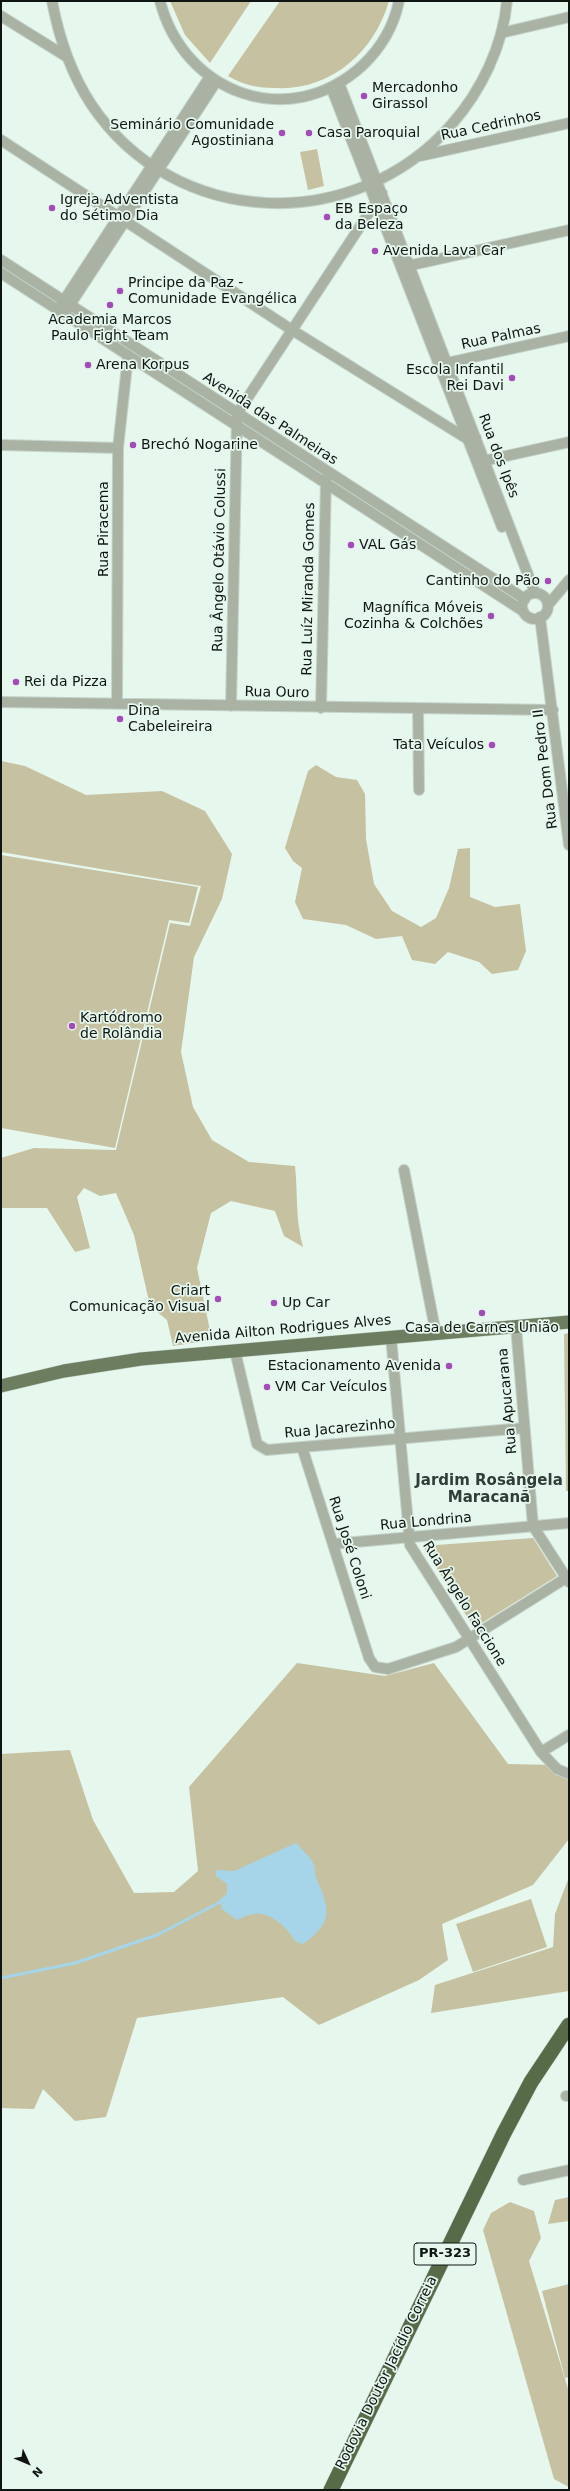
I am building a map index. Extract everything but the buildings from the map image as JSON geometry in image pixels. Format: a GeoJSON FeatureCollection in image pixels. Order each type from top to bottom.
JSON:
{"type":"FeatureCollection","features":[{"type":"Feature","properties":{"kind":"highway","name":"Rodovia Doutor Jacídio Correia"},"geometry":{"type":"LineString","coordinates":[[331,2490],[504,2133],[531,2082],[569,2025]]}},
{"type":"Feature","properties":{"kind":"main road","name":"Avenida Ailton Rodrigues Alves"},"geometry":{"type":"LineString","coordinates":[[1,1386],[64,1371],[135,1360],[569,1322]]}},
{"type":"Feature","properties":{"kind":"street"},"geometry":{"type":"LineString","coordinates":[[52,1],[67,57],[82,89],[101,118],[125,144],[156,168],[204,191],[237,200],[288,204],[322,200],[374,183],[418,157],[441,137],[461,114],[478,89],[491,62],[501,33],[507,1]]}},
{"type":"Feature","properties":{"kind":"street"},"geometry":{"type":"LineString","coordinates":[[160,1],[172,35],[182,51],[213,80],[252,96],[271,98],[310,94],[335,85],[369,59],[381,44],[391,26],[399,1]]}},
{"type":"Feature","properties":{"kind":"street"},"geometry":{"type":"LineString","coordinates":[[1,16],[67,57]]}},
{"type":"Feature","properties":{"kind":"street"},"geometry":{"type":"LineString","coordinates":[[501,33],[569,17]]}},
{"type":"Feature","properties":{"kind":"street"},"geometry":{"type":"LineString","coordinates":[[61,312],[213,80]]}},
{"type":"Feature","properties":{"kind":"street","name":"Rua dos Ipês"},"geometry":{"type":"LineString","coordinates":[[335,85],[444,364],[530,595]]}},
{"type":"Feature","properties":{"kind":"street","name":"Rua Cedrinhos"},"geometry":{"type":"LineString","coordinates":[[418,157],[569,124]]}},
{"type":"Feature","properties":{"kind":"street"},"geometry":{"type":"LineString","coordinates":[[1,140],[292,330],[472,439]]}},
{"type":"Feature","properties":{"kind":"street"},"geometry":{"type":"LineString","coordinates":[[237,414],[379,197]]}},
{"type":"Feature","properties":{"kind":"street"},"geometry":{"type":"LineString","coordinates":[[406,267],[569,230]]}},
{"type":"Feature","properties":{"kind":"street","name":"Avenida das Palmeiras"},"geometry":{"type":"LineString","coordinates":[[1,260],[325,472],[530,595]]}},
{"type":"Feature","properties":{"kind":"street","name":"Avenida das Palmeiras"},"geometry":{"type":"LineString","coordinates":[[1,273],[523,610]]}},
{"type":"Feature","properties":{"kind":"street","name":"Rua Palmas"},"geometry":{"type":"LineString","coordinates":[[444,364],[569,336]]}},
{"type":"Feature","properties":{"kind":"street","name":"Rua Piracema"},"geometry":{"type":"LineString","coordinates":[[117,704],[118,448],[128,356]]}},
{"type":"Feature","properties":{"kind":"street","name":"Rua Ângelo Otávio Colussi"},"geometry":{"type":"LineString","coordinates":[[231,706],[237,414]]}},
{"type":"Feature","properties":{"kind":"street"},"geometry":{"type":"LineString","coordinates":[[481,462],[569,442]]}},
{"type":"Feature","properties":{"kind":"street"},"geometry":{"type":"LineString","coordinates":[[1,445],[118,448]]}},
{"type":"Feature","properties":{"kind":"street","name":"Rua Luíz Miranda Gomes"},"geometry":{"type":"LineString","coordinates":[[321,708],[325,472]]}},
{"type":"Feature","properties":{"kind":"street"},"geometry":{"type":"LineString","coordinates":[[548,604],[543,595],[530,595],[523,610],[531,618],[540,617],[547,612],[548,604],[569,580]]}},
{"type":"Feature","properties":{"kind":"street","name":"Rua Dom Pedro II"},"geometry":{"type":"LineString","coordinates":[[540,617],[569,845]]}},
{"type":"Feature","properties":{"kind":"street","name":"Rua Ouro"},"geometry":{"type":"LineString","coordinates":[[1,702],[321,708],[553,710]]}},
{"type":"Feature","properties":{"kind":"street"},"geometry":{"type":"LineString","coordinates":[[418,709],[420,790]]}},
{"type":"Feature","properties":{"kind":"street"},"geometry":{"type":"LineString","coordinates":[[404,1170],[436,1334]]}},
{"type":"Feature","properties":{"kind":"street","name":"Rua Apucarana"},"geometry":{"type":"LineString","coordinates":[[516,1327],[533,1526],[568,1580]]}},
{"type":"Feature","properties":{"kind":"street","name":"Rua Ângelo Faccione"},"geometry":{"type":"LineString","coordinates":[[392,1337],[409,1537],[415,1552],[469,1641],[541,1752],[558,1769],[569,1774]]}},
{"type":"Feature","properties":{"kind":"street","name":"Rua Jacarezinho"},"geometry":{"type":"LineString","coordinates":[[235,1351],[257,1444],[267,1450],[524,1428]]}},
{"type":"Feature","properties":{"kind":"street","name":"Rua José Coloni"},"geometry":{"type":"LineString","coordinates":[[302,1447],[369,1658],[375,1667],[388,1669],[456,1647],[469,1641]]}},
{"type":"Feature","properties":{"kind":"street","name":"Rua Londrina"},"geometry":{"type":"LineString","coordinates":[[333,1544],[569,1523]]}},
{"type":"Feature","properties":{"kind":"street"},"geometry":{"type":"LineString","coordinates":[[469,1641],[568,1580]]}},
{"type":"Feature","properties":{"kind":"street"},"geometry":{"type":"LineString","coordinates":[[541,1752],[569,1735]]}},
{"type":"Feature","properties":{"kind":"street"},"geometry":{"type":"LineString","coordinates":[[523,2180],[569,2170]]}},
{"type":"Feature","properties":{"kind":"shaded area"},"geometry":{"type":"Polygon","coordinates":[[[170,1],[251,1],[210,63],[185,35],[170,1]]]}},
{"type":"Feature","properties":{"kind":"shaded area"},"geometry":{"type":"Polygon","coordinates":[[[280,1],[389,1],[382,20],[373,37],[361,52],[347,65],[331,76],[314,83],[295,87],[275,88],[239,82],[228,76],[280,1]]]}},
{"type":"Feature","properties":{"kind":"shaded area"},"geometry":{"type":"Polygon","coordinates":[[[317,149],[324,186],[308,190],[300,152],[317,149]]]}},
{"type":"Feature","properties":{"kind":"shaded area"},"geometry":{"type":"Polygon","coordinates":[[[1,761],[25,766],[86,795],[162,791],[205,811],[232,854],[222,899],[194,957],[181,1052],[193,1107],[212,1140],[249,1162],[295,1166],[298,1216],[300,1236],[303,1247],[284,1236],[275,1211],[231,1201],[211,1213],[197,1268],[212,1340],[173,1346],[167,1320],[150,1306],[134,1235],[116,1193],[100,1196],[84,1188],[77,1197],[90,1248],[75,1252],[47,1208],[1,1208],[1,1158],[34,1148],[116,1150],[170,923],[190,926],[201,886],[1,852],[1,761]]]}},
{"type":"Feature","properties":{"kind":"shaded area"},"geometry":{"type":"Polygon","coordinates":[[[316,765],[336,777],[357,780],[365,794],[366,839],[374,884],[392,911],[421,927],[436,918],[449,888],[458,849],[470,848],[470,897],[495,907],[520,904],[526,951],[518,970],[492,974],[479,962],[448,952],[435,964],[412,960],[402,936],[376,939],[346,925],[303,919],[295,902],[302,868],[293,861],[285,848],[308,771],[316,765]]]}},
{"type":"Feature","properties":{"kind":"shaded area","name":"Kartódromo de Rolândia"},"geometry":{"type":"Polygon","coordinates":[[[1,855],[198,887],[189,923],[169,920],[115,1148],[1,1128],[1,855]]]}},
{"type":"Feature","properties":{"kind":"shaded area"},"geometry":{"type":"Polygon","coordinates":[[[569,1333],[569,1491],[566,1491],[564,1334],[569,1333]]]}},
{"type":"Feature","properties":{"kind":"shaded area"},"geometry":{"type":"Polygon","coordinates":[[[533,1538],[557,1576],[474,1628],[423,1546],[533,1538]]]}},
{"type":"Feature","properties":{"kind":"shaded area"},"geometry":{"type":"Polygon","coordinates":[[[297,1663],[385,1676],[434,1663],[508,1764],[555,1765],[569,1769],[569,1839],[533,1885],[442,1924],[448,1960],[419,1980],[319,2025],[283,1997],[137,2018],[106,2117],[75,2121],[43,2089],[34,2109],[1,2108],[1,1754],[70,1750],[93,1820],[134,1893],[174,1892],[198,1871],[189,1787],[297,1663]]]}},
{"type":"Feature","properties":{"kind":"shaded area"},"geometry":{"type":"Polygon","coordinates":[[[569,1877],[569,1991],[431,2013],[435,1985],[553,1947],[555,1914],[569,1877]]]}},
{"type":"Feature","properties":{"kind":"shaded area"},"geometry":{"type":"Polygon","coordinates":[[[531,1899],[547,1947],[473,1972],[456,1924],[531,1899]]]}},
{"type":"Feature","properties":{"kind":"shaded area"},"geometry":{"type":"Polygon","coordinates":[[[569,2197],[569,2221],[548,2224],[555,2200],[569,2197]]]}},
{"type":"Feature","properties":{"kind":"shaded area"},"geometry":{"type":"Polygon","coordinates":[[[510,2202],[534,2211],[541,2238],[529,2261],[569,2392],[569,2487],[554,2479],[483,2230],[491,2213],[510,2202]]]}},
{"type":"Feature","properties":{"kind":"shaded area"},"geometry":{"type":"Polygon","coordinates":[[[569,2284],[569,2377],[565,2378],[542,2291],[569,2284]]]}},
{"type":"Feature","properties":{"kind":"water"},"geometry":{"type":"Polygon","coordinates":[[[296,1843],[313,1862],[316,1878],[325,1900],[326,1908],[324,1923],[313,1936],[303,1944],[295,1941],[281,1924],[266,1915],[249,1915],[237,1920],[222,1909],[220,1899],[227,1894],[227,1884],[216,1876],[216,1870],[234,1871],[296,1843]]]}},
{"type":"Feature","properties":{"kind":"waterway"},"geometry":{"type":"LineString","coordinates":[[1,1978],[75,1963],[157,1935],[224,1900]]}},
{"type":"Feature","properties":{"kind":"place","name":"Mercadonho Girassol"},"geometry":{"type":"Point","coordinates":[364,96]}},
{"type":"Feature","properties":{"kind":"place","name":"Seminário Comunidade Agostiniana"},"geometry":{"type":"Point","coordinates":[282,133]}},
{"type":"Feature","properties":{"kind":"place","name":"Casa Paroquial"},"geometry":{"type":"Point","coordinates":[309,133]}},
{"type":"Feature","properties":{"kind":"place","name":"Igreja Adventista do Sétimo Dia"},"geometry":{"type":"Point","coordinates":[52,208]}},
{"type":"Feature","properties":{"kind":"place","name":"EB Espaço da Beleza"},"geometry":{"type":"Point","coordinates":[327,217]}},
{"type":"Feature","properties":{"kind":"place","name":"Avenida Lava Car"},"geometry":{"type":"Point","coordinates":[375,251]}},
{"type":"Feature","properties":{"kind":"place","name":"Principe da Paz - Comunidade Evangélica"},"geometry":{"type":"Point","coordinates":[120,291]}},
{"type":"Feature","properties":{"kind":"place","name":"Academia Marcos Paulo Fight Team"},"geometry":{"type":"Point","coordinates":[110,305]}},
{"type":"Feature","properties":{"kind":"place","name":"Arena Korpus"},"geometry":{"type":"Point","coordinates":[88,365]}},
{"type":"Feature","properties":{"kind":"place","name":"Escola Infantil Rei Davi"},"geometry":{"type":"Point","coordinates":[512,378]}},
{"type":"Feature","properties":{"kind":"place","name":"Brechó Nogarine"},"geometry":{"type":"Point","coordinates":[133,445]}},
{"type":"Feature","properties":{"kind":"place","name":"VAL Gás"},"geometry":{"type":"Point","coordinates":[351,545]}},
{"type":"Feature","properties":{"kind":"place","name":"Cantinho do Pão"},"geometry":{"type":"Point","coordinates":[548,581]}},
{"type":"Feature","properties":{"kind":"place","name":"Magnífica Móveis Cozinha & Colchões"},"geometry":{"type":"Point","coordinates":[491,616]}},
{"type":"Feature","properties":{"kind":"place","name":"Rei da Pizza"},"geometry":{"type":"Point","coordinates":[16,682]}},
{"type":"Feature","properties":{"kind":"place","name":"Dina Cabeleireira"},"geometry":{"type":"Point","coordinates":[120,719]}},
{"type":"Feature","properties":{"kind":"place","name":"Tata Veículos"},"geometry":{"type":"Point","coordinates":[492,745]}},
{"type":"Feature","properties":{"kind":"place","name":"Kartódromo de Rolândia"},"geometry":{"type":"Point","coordinates":[72,1026]}},
{"type":"Feature","properties":{"kind":"place","name":"Criart Comunicação Visual"},"geometry":{"type":"Point","coordinates":[218,1299]}},
{"type":"Feature","properties":{"kind":"place","name":"Up Car"},"geometry":{"type":"Point","coordinates":[274,1303]}},
{"type":"Feature","properties":{"kind":"place","name":"Casa de Carnes União"},"geometry":{"type":"Point","coordinates":[482,1313]}},
{"type":"Feature","properties":{"kind":"place","name":"Estacionamento Avenida"},"geometry":{"type":"Point","coordinates":[449,1366]}},
{"type":"Feature","properties":{"kind":"place","name":"VM Car Veículos"},"geometry":{"type":"Point","coordinates":[267,1387]}},
{"type":"Feature","properties":{"kind":"district","name":"Jardim Rosângela Maracanã"},"geometry":{"type":"Point","coordinates":[489,1490]}}]}
